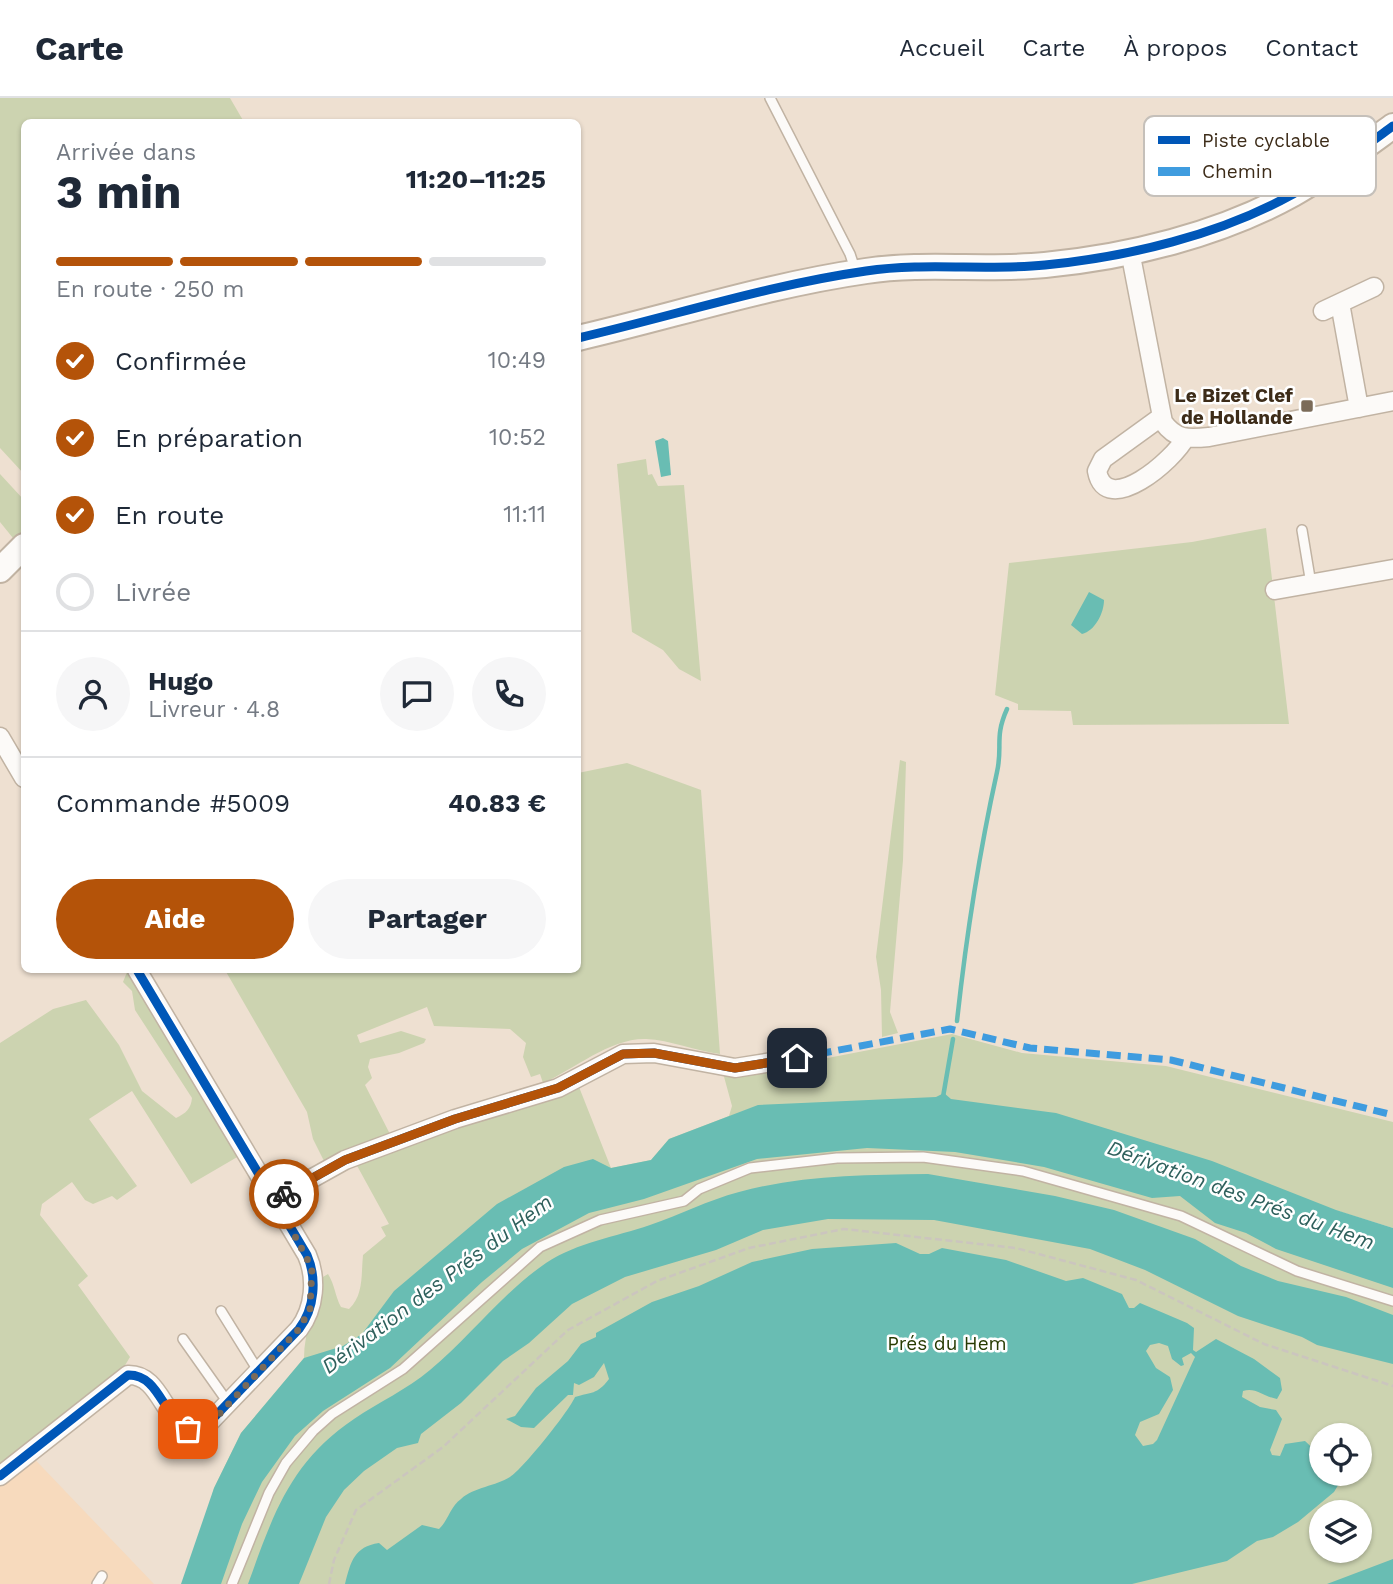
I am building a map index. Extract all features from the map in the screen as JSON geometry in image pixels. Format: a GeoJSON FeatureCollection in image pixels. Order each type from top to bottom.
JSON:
{"type":"FeatureCollection","features":[{"type":"Feature","properties":{"kind":"street"},"geometry":{"type":"LineString","coordinates":[[1376,138],[1393,126]]}},
{"type":"Feature","properties":{"kind":"street"},"geometry":{"type":"LineString","coordinates":[[581,337],[856,272],[1046,265],[1130,251],[1238,220],[1290,196]]}},
{"type":"Feature","properties":{"kind":"street"},"geometry":{"type":"LineString","coordinates":[[1130,251],[1161,417],[1173,434],[1185,438],[1393,401]]}},
{"type":"Feature","properties":{"kind":"street"},"geometry":{"type":"LineString","coordinates":[[1322,311],[1374,287]]}},
{"type":"Feature","properties":{"kind":"street"},"geometry":{"type":"LineString","coordinates":[[1340,303],[1359,408]]}},
{"type":"Feature","properties":{"kind":"street"},"geometry":{"type":"LineString","coordinates":[[1161,417],[1103,459],[1097,471],[1101,486],[1108,491],[1121,491],[1173,456],[1185,438]]}},
{"type":"Feature","properties":{"kind":"street"},"geometry":{"type":"LineString","coordinates":[[0,570],[21,550]]}},
{"type":"Feature","properties":{"kind":"street"},"geometry":{"type":"LineString","coordinates":[[1275,590],[1393,569]]}},
{"type":"Feature","properties":{"kind":"street"},"geometry":{"type":"LineString","coordinates":[[0,737],[21,774]]}},
{"type":"Feature","properties":{"kind":"street"},"geometry":{"type":"LineString","coordinates":[[0,1476],[128,1376],[146,1380],[176,1421],[188,1429],[204,1428],[260,1373],[303,1324],[310,1309],[313,1275],[307,1255],[139,973]]}},
{"type":"Feature","properties":{"kind":"street"},"geometry":{"type":"LineString","coordinates":[[275,1199],[345,1160],[455,1119],[558,1088],[623,1054],[654,1053],[735,1068],[797,1058]]}},
{"type":"Feature","properties":{"kind":"lane"},"geometry":{"type":"LineString","coordinates":[[770,98],[850,254],[856,272]]}},
{"type":"Feature","properties":{"kind":"lane"},"geometry":{"type":"LineString","coordinates":[[1302,530],[1311,584]]}},
{"type":"Feature","properties":{"kind":"lane"},"geometry":{"type":"LineString","coordinates":[[232,1584],[255,1521],[286,1463],[313,1431],[332,1414],[403,1369],[540,1247],[600,1220],[684,1201],[699,1189],[750,1168],[837,1158],[923,1157],[1023,1171],[1181,1216],[1297,1271],[1393,1301]]}},
{"type":"Feature","properties":{"kind":"lane"},"geometry":{"type":"LineString","coordinates":[[221,1311],[260,1373]]}},
{"type":"Feature","properties":{"kind":"lane"},"geometry":{"type":"LineString","coordinates":[[183,1339],[229,1404]]}},
{"type":"Feature","properties":{"kind":"path"},"geometry":{"type":"LineString","coordinates":[[330,1584],[334,1560],[356,1510],[443,1447],[568,1331],[657,1281],[749,1248],[844,1229],[1016,1248],[1136,1280],[1264,1344],[1393,1386]]}},
{"type":"Feature","properties":{"kind":"shaded area"},"geometry":{"type":"Polygon","coordinates":[[[22,1446],[154,1584],[0,1584],[0,1465],[22,1446]]]}},
{"type":"Feature","properties":{"kind":"green space"},"geometry":{"type":"Polygon","coordinates":[[[0,98],[230,98],[242,119],[21,119],[21,471],[0,448],[0,98]]]}},
{"type":"Feature","properties":{"kind":"green space"},"geometry":{"type":"Polygon","coordinates":[[[646,459],[648,475],[652,474],[658,486],[684,485],[701,681],[679,669],[663,650],[632,632],[617,464],[646,459]]]}},
{"type":"Feature","properties":{"kind":"green space"},"geometry":{"type":"Polygon","coordinates":[[[0,474],[21,497],[21,538],[17,543],[0,522],[0,474]]]}},
{"type":"Feature","properties":{"kind":"green space"},"geometry":{"type":"Polygon","coordinates":[[[1266,528],[1289,724],[1073,725],[1071,711],[1018,710],[1018,704],[995,695],[1009,563],[1192,542],[1266,528]]]}},
{"type":"Feature","properties":{"kind":"green space"},"geometry":{"type":"Polygon","coordinates":[[[900,760],[906,762],[903,860],[890,1012],[898,1033],[882,1037],[881,990],[876,957],[900,760]]]}},
{"type":"Feature","properties":{"kind":"green space"},"geometry":{"type":"Polygon","coordinates":[[[627,763],[701,790],[720,1054],[655,1040],[633,1040],[619,1043],[593,1055],[543,1083],[540,1074],[531,1077],[523,1057],[526,1043],[510,1029],[434,1026],[427,1007],[357,1035],[360,1043],[401,1031],[426,1039],[424,1043],[399,1053],[370,1059],[368,1067],[372,1078],[365,1085],[392,1138],[325,1163],[313,1139],[307,1112],[227,973],[581,973],[581,772],[627,763]]]}},
{"type":"Feature","properties":{"kind":"green space"},"geometry":{"type":"Polygon","coordinates":[[[128,973],[239,1156],[191,1184],[132,1091],[89,1119],[137,1186],[117,1200],[112,1196],[93,1204],[85,1200],[72,1182],[42,1204],[40,1215],[88,1276],[78,1285],[130,1357],[124,1367],[0,1465],[0,1043],[53,1009],[86,1000],[119,1045],[142,1091],[176,1118],[189,1108],[192,1098],[135,1010],[132,991],[123,982],[128,973]]]}},
{"type":"Feature","properties":{"kind":"green space"},"geometry":{"type":"Polygon","coordinates":[[[781,1033],[801,1036],[803,1047],[783,1054],[771,1051],[769,1044],[781,1033]]]}},
{"type":"Feature","properties":{"kind":"green space","name":"Prés du Hem"},"geometry":{"type":"Polygon","coordinates":[[[952,1034],[1022,1053],[1166,1066],[1393,1122],[1393,1228],[1338,1211],[1393,1235],[1393,1584],[189,1584],[214,1488],[241,1433],[304,1358],[308,1328],[323,1277],[328,1274],[341,1307],[349,1309],[359,1291],[363,1255],[386,1236],[381,1227],[389,1224],[355,1162],[458,1124],[579,1087],[611,1168],[651,1160],[669,1139],[729,1116],[732,1106],[723,1073],[803,1061],[804,1066],[812,1061],[952,1034]]]}},
{"type":"Feature","properties":{"kind":"water"},"geometry":{"type":"Polygon","coordinates":[[[663,438],[668,441],[671,475],[661,477],[655,441],[663,438]]]}},
{"type":"Feature","properties":{"kind":"water"},"geometry":{"type":"Polygon","coordinates":[[[1089,592],[1104,600],[1104,605],[1095,625],[1082,634],[1071,625],[1089,592]]]}},
{"type":"Feature","properties":{"kind":"water","name":"Dérivation des Prés du Hem"},"geometry":{"type":"Polygon","coordinates":[[[944,1093],[951,1099],[1056,1113],[1212,1161],[1336,1210],[1393,1228],[1393,1288],[1276,1249],[1246,1233],[1215,1223],[1180,1196],[1152,1198],[1044,1167],[955,1152],[867,1148],[757,1159],[644,1199],[589,1213],[522,1249],[482,1282],[390,1368],[323,1411],[295,1436],[262,1482],[242,1524],[221,1584],[181,1584],[214,1488],[241,1433],[304,1358],[343,1346],[362,1334],[394,1291],[497,1204],[564,1167],[593,1159],[611,1168],[651,1160],[669,1139],[758,1105],[936,1097],[944,1093]]]}},
{"type":"Feature","properties":{"kind":"water"},"geometry":{"type":"Polygon","coordinates":[[[928,1174],[1055,1196],[1114,1210],[1195,1239],[1241,1266],[1278,1281],[1346,1297],[1393,1315],[1393,1364],[1317,1345],[1302,1337],[1238,1316],[1145,1270],[1090,1249],[934,1220],[828,1219],[763,1230],[716,1250],[625,1277],[572,1304],[529,1343],[503,1361],[461,1403],[421,1434],[418,1443],[397,1448],[364,1471],[344,1490],[326,1517],[299,1584],[248,1584],[286,1492],[314,1453],[354,1419],[430,1370],[515,1288],[546,1263],[584,1245],[650,1225],[728,1195],[762,1186],[833,1177],[928,1174]]]}},
{"type":"Feature","properties":{"kind":"water"},"geometry":{"type":"Polygon","coordinates":[[[896,1243],[920,1254],[929,1254],[942,1248],[1006,1260],[1066,1281],[1083,1278],[1122,1294],[1129,1308],[1140,1303],[1187,1323],[1194,1328],[1193,1350],[1196,1352],[1216,1339],[1254,1359],[1280,1378],[1282,1390],[1277,1399],[1252,1390],[1243,1391],[1242,1397],[1260,1407],[1276,1410],[1282,1419],[1270,1450],[1272,1455],[1280,1456],[1285,1444],[1305,1441],[1309,1445],[1309,1486],[1338,1486],[1324,1500],[1309,1500],[1309,1513],[1298,1522],[1273,1537],[1257,1541],[1227,1561],[1132,1584],[345,1584],[355,1556],[364,1548],[379,1543],[387,1550],[422,1525],[439,1529],[457,1502],[466,1495],[504,1480],[516,1472],[545,1439],[575,1397],[594,1392],[605,1384],[609,1379],[604,1363],[594,1377],[579,1385],[574,1383],[573,1395],[568,1395],[534,1428],[521,1427],[506,1419],[515,1416],[536,1388],[568,1361],[581,1344],[652,1302],[699,1286],[752,1262],[812,1249],[896,1243]],[[1159,1343],[1150,1345],[1146,1351],[1156,1368],[1170,1377],[1173,1390],[1159,1414],[1140,1422],[1135,1435],[1143,1446],[1153,1444],[1157,1440],[1195,1357],[1191,1353],[1182,1358],[1184,1365],[1181,1366],[1172,1359],[1168,1346],[1159,1343]]]}},
{"type":"Feature","properties":{"kind":"water"},"geometry":{"type":"Polygon","coordinates":[[[1393,1559],[1393,1584],[1327,1584],[1393,1559]]]}},
{"type":"Feature","properties":{"kind":"waterway"},"geometry":{"type":"LineString","coordinates":[[957,1021],[984,834],[999,763],[1001,727],[1007,709]]}},
{"type":"Feature","properties":{"kind":"waterway"},"geometry":{"type":"LineString","coordinates":[[943,1097],[953,1039]]}},
{"type":"Feature","properties":{"kind":"marked path"},"geometry":{"type":"LineString","coordinates":[[797,1058],[950,1029],[1030,1048],[1171,1060],[1393,1115]]}},
{"type":"Feature","properties":{"kind":"cycle path"},"geometry":{"type":"LineString","coordinates":[[1376,138],[1393,126]]}},
{"type":"Feature","properties":{"kind":"cycle path"},"geometry":{"type":"LineString","coordinates":[[581,337],[757,293],[866,271],[911,267],[1045,265],[1140,250],[1235,221],[1289,196]]}},
{"type":"Feature","properties":{"kind":"cycle path"},"geometry":{"type":"LineString","coordinates":[[0,1476],[128,1375],[140,1377],[150,1384],[180,1423],[191,1428],[204,1428],[299,1329],[311,1302],[313,1283],[307,1255],[139,973]]}},
{"type":"Feature","properties":{"kind":"cycle path"},"geometry":{"type":"LineString","coordinates":[[275,1199],[345,1160],[455,1119],[558,1088],[623,1054],[654,1053],[735,1068],[797,1058]]}},
{"type":"Feature","properties":{"kind":"way so far"},"geometry":{"type":"LineString","coordinates":[[188,1429],[208,1426],[299,1329],[310,1309],[312,1268],[275,1199],[284,1194]]}},
{"type":"Feature","properties":{"kind":"place","name":"Le Bizet Clef de Hollande"},"geometry":{"type":"Point","coordinates":[1307,406]}},
{"type":"Feature","properties":{"kind":"route"},"geometry":{"type":"LineString","coordinates":[[284,1194],[345,1160],[455,1119],[558,1088],[623,1054],[638,1051],[735,1068],[797,1058]]}}]}
